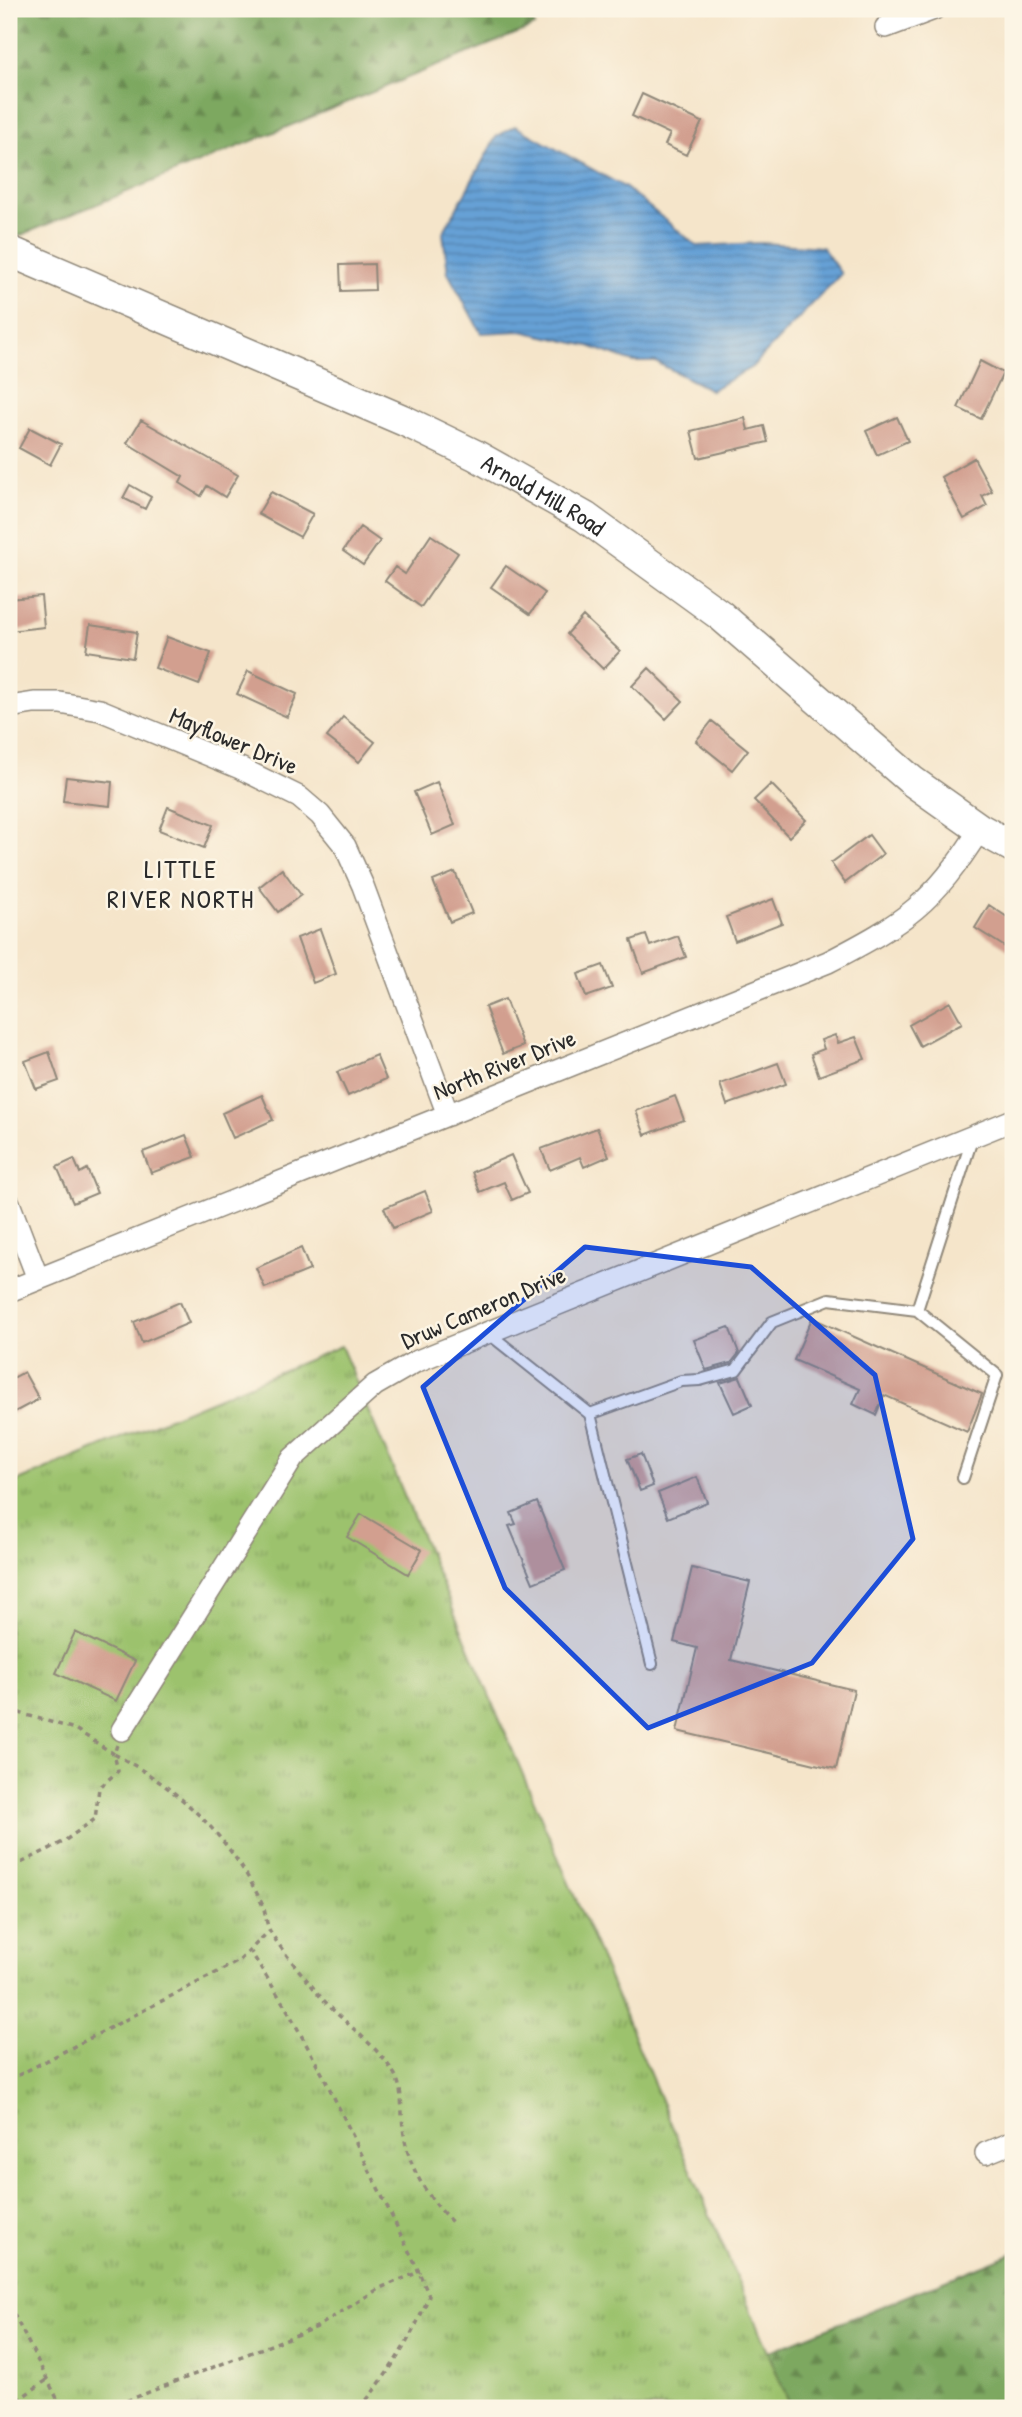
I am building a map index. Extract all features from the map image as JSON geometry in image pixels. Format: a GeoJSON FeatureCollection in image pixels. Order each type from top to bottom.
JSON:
{"type":"FeatureCollection","features":[{"type":"Feature","properties":{"kind":"main road","name":"Arnold Mill Road"},"geometry":{"type":"LineString","coordinates":[[9,251],[405,421],[475,455],[585,517],[720,615],[912,781],[980,829],[1013,847]]}},
{"type":"Feature","properties":{"kind":"street"},"geometry":{"type":"LineString","coordinates":[[886,27],[934,9]]}},
{"type":"Feature","properties":{"kind":"street","name":"Mayflower Drive"},"geometry":{"type":"LineString","coordinates":[[9,707],[60,703],[100,710],[240,768],[299,797],[320,815],[345,846],[363,886],[448,1115]]}},
{"type":"Feature","properties":{"kind":"street","name":"North River Drive"},"geometry":{"type":"LineString","coordinates":[[9,1291],[816,967],[875,937],[931,898],[954,872],[980,829]]}},
{"type":"Feature","properties":{"kind":"street","name":"Druw Cameron Drive"},"geometry":{"type":"LineString","coordinates":[[122,1730],[293,1458],[376,1385],[415,1362],[487,1332],[1013,1120]]}},
{"type":"Feature","properties":{"kind":"street"},"geometry":{"type":"LineString","coordinates":[[9,1203],[38,1279]]}},
{"type":"Feature","properties":{"kind":"street"},"geometry":{"type":"LineString","coordinates":[[986,2153],[1013,2142]]}},
{"type":"Feature","properties":{"kind":"lane"},"geometry":{"type":"LineString","coordinates":[[917,1310],[973,1136]]}},
{"type":"Feature","properties":{"kind":"lane"},"geometry":{"type":"LineString","coordinates":[[590,1414],[681,1381],[699,1380],[736,1370],[772,1322],[829,1299],[917,1310],[997,1375],[963,1478]]}},
{"type":"Feature","properties":{"kind":"lane"},"geometry":{"type":"LineString","coordinates":[[487,1332],[590,1414],[652,1664]]}},
{"type":"Feature","properties":{"kind":"path"},"geometry":{"type":"LineString","coordinates":[[9,1710],[75,1729],[147,1771],[180,1795],[206,1822],[248,1880],[263,1907],[270,1930],[313,1989],[371,2045],[396,2077],[408,2153],[418,2179],[431,2199],[453,2223]]}},
{"type":"Feature","properties":{"kind":"path"},"geometry":{"type":"LineString","coordinates":[[9,1868],[63,1842],[95,1819],[99,1788],[118,1771],[114,1754],[122,1730]]}},
{"type":"Feature","properties":{"kind":"path"},"geometry":{"type":"LineString","coordinates":[[9,2080],[203,1982],[251,1952],[270,1930]]}},
{"type":"Feature","properties":{"kind":"path"},"geometry":{"type":"LineString","coordinates":[[251,1952],[324,2077],[429,2296],[418,2325],[398,2360],[360,2408]]}},
{"type":"Feature","properties":{"kind":"path"},"geometry":{"type":"LineString","coordinates":[[108,2408],[217,2363],[317,2327],[380,2288],[419,2272]]}},
{"type":"Feature","properties":{"kind":"path"},"geometry":{"type":"LineString","coordinates":[[9,2305],[62,2408]]}},
{"type":"Feature","properties":{"kind":"path"},"geometry":{"type":"LineString","coordinates":[[9,2406],[47,2380]]}},
{"type":"Feature","properties":{"kind":"highlighted area"},"geometry":{"type":"Polygon","coordinates":[[[585,1247],[751,1267],[875,1375],[913,1539],[812,1663],[648,1728],[505,1588],[423,1387],[585,1247]]]}},
{"type":"Feature","properties":{"kind":"green space"},"geometry":{"type":"Polygon","coordinates":[[[9,9],[528,9],[535,26],[9,240],[9,9]]]}},
{"type":"Feature","properties":{"kind":"green space"},"geometry":{"type":"Polygon","coordinates":[[[341,1346],[791,2408],[9,2408],[9,1485],[341,1346]]]}},
{"type":"Feature","properties":{"kind":"green space"},"geometry":{"type":"Polygon","coordinates":[[[1013,2253],[1013,2408],[791,2408],[768,2352],[1013,2253]]]}},
{"type":"Feature","properties":{"kind":"water"},"geometry":{"type":"Polygon","coordinates":[[[515,126],[626,188],[697,246],[762,243],[822,247],[841,274],[752,367],[711,390],[656,362],[633,362],[589,346],[521,331],[481,333],[448,273],[443,233],[496,137],[515,126]]]}},
{"type":"Feature","properties":{"kind":"building"},"geometry":{"type":"Polygon","coordinates":[[[642,94],[702,122],[686,155],[665,145],[670,134],[632,116],[642,94]]]}},
{"type":"Feature","properties":{"kind":"building"},"geometry":{"type":"Polygon","coordinates":[[[374,264],[375,290],[341,291],[340,265],[374,264]]]}},
{"type":"Feature","properties":{"kind":"building"},"geometry":{"type":"Polygon","coordinates":[[[980,361],[1003,373],[981,419],[958,408],[980,361]]]}},
{"type":"Feature","properties":{"kind":"building"},"geometry":{"type":"Polygon","coordinates":[[[897,417],[908,441],[877,455],[866,431],[897,417]]]}},
{"type":"Feature","properties":{"kind":"building"},"geometry":{"type":"Polygon","coordinates":[[[745,418],[748,430],[764,426],[768,442],[698,458],[691,431],[745,418]]]}},
{"type":"Feature","properties":{"kind":"building"},"geometry":{"type":"Polygon","coordinates":[[[141,420],[238,475],[225,497],[207,486],[201,496],[180,483],[183,477],[127,443],[141,420]]]}},
{"type":"Feature","properties":{"kind":"building"},"geometry":{"type":"Polygon","coordinates":[[[30,428],[61,444],[50,465],[19,448],[30,428]]]}},
{"type":"Feature","properties":{"kind":"building"},"geometry":{"type":"Polygon","coordinates":[[[974,458],[992,491],[982,496],[987,506],[964,519],[941,477],[974,458]]]}},
{"type":"Feature","properties":{"kind":"building"},"geometry":{"type":"Polygon","coordinates":[[[130,485],[151,497],[145,509],[123,498],[130,485]]]}},
{"type":"Feature","properties":{"kind":"building"},"geometry":{"type":"Polygon","coordinates":[[[271,492],[313,514],[300,537],[258,514],[271,492]]]}},
{"type":"Feature","properties":{"kind":"building"},"geometry":{"type":"Polygon","coordinates":[[[360,527],[380,541],[363,565],[343,551],[360,527]]]}},
{"type":"Feature","properties":{"kind":"building"},"geometry":{"type":"Polygon","coordinates":[[[431,535],[458,553],[421,607],[385,581],[395,567],[405,574],[431,535]]]}},
{"type":"Feature","properties":{"kind":"building"},"geometry":{"type":"Polygon","coordinates":[[[506,566],[545,593],[530,614],[491,587],[506,566]]]}},
{"type":"Feature","properties":{"kind":"building"},"geometry":{"type":"Polygon","coordinates":[[[41,596],[44,627],[9,631],[9,599],[41,596]]]}},
{"type":"Feature","properties":{"kind":"building"},"geometry":{"type":"Polygon","coordinates":[[[583,616],[620,651],[603,669],[567,634],[583,616]]]}},
{"type":"Feature","properties":{"kind":"building"},"geometry":{"type":"Polygon","coordinates":[[[90,625],[137,632],[133,658],[86,651],[90,625]]]}},
{"type":"Feature","properties":{"kind":"building"},"geometry":{"type":"Polygon","coordinates":[[[167,637],[211,653],[199,685],[155,668],[167,637]]]}},
{"type":"Feature","properties":{"kind":"building"},"geometry":{"type":"Polygon","coordinates":[[[649,668],[683,701],[666,719],[632,686],[649,668]]]}},
{"type":"Feature","properties":{"kind":"building"},"geometry":{"type":"Polygon","coordinates":[[[248,671],[297,694],[287,717],[237,694],[248,671]]]}},
{"type":"Feature","properties":{"kind":"building"},"geometry":{"type":"Polygon","coordinates":[[[343,717],[375,742],[359,762],[327,737],[343,717]]]}},
{"type":"Feature","properties":{"kind":"building"},"geometry":{"type":"Polygon","coordinates":[[[712,721],[748,750],[732,770],[696,741],[712,721]]]}},
{"type":"Feature","properties":{"kind":"building"},"geometry":{"type":"Polygon","coordinates":[[[66,777],[112,782],[110,806],[63,801],[66,777]]]}},
{"type":"Feature","properties":{"kind":"building"},"geometry":{"type":"Polygon","coordinates":[[[437,782],[455,825],[432,835],[414,792],[437,782]]]}},
{"type":"Feature","properties":{"kind":"building"},"geometry":{"type":"Polygon","coordinates":[[[771,784],[806,820],[789,837],[754,800],[771,784]]]}},
{"type":"Feature","properties":{"kind":"building"},"geometry":{"type":"Polygon","coordinates":[[[168,807],[213,825],[204,848],[159,830],[168,807]]]}},
{"type":"Feature","properties":{"kind":"building"},"geometry":{"type":"Polygon","coordinates":[[[869,835],[883,854],[845,883],[831,863],[869,835]]]}},
{"type":"Feature","properties":{"kind":"building"},"geometry":{"type":"Polygon","coordinates":[[[282,869],[301,895],[278,912],[259,887],[282,869]]]}},
{"type":"Feature","properties":{"kind":"building"},"geometry":{"type":"Polygon","coordinates":[[[455,872],[472,913],[450,922],[433,881],[455,872]]]}},
{"type":"Feature","properties":{"kind":"building"},"geometry":{"type":"Polygon","coordinates":[[[773,899],[782,923],[735,941],[726,917],[773,899]]]}},
{"type":"Feature","properties":{"kind":"building"},"geometry":{"type":"Polygon","coordinates":[[[989,905],[1013,921],[1013,952],[975,928],[989,905]]]}},
{"type":"Feature","properties":{"kind":"building"},"geometry":{"type":"Polygon","coordinates":[[[320,929],[336,974],[313,983],[297,938],[320,929]]]}},
{"type":"Feature","properties":{"kind":"building"},"geometry":{"type":"Polygon","coordinates":[[[646,935],[650,946],[678,936],[686,957],[643,973],[631,940],[646,935]]]}},
{"type":"Feature","properties":{"kind":"building"},"geometry":{"type":"Polygon","coordinates":[[[603,965],[612,988],[586,997],[578,974],[603,965]]]}},
{"type":"Feature","properties":{"kind":"building"},"geometry":{"type":"Polygon","coordinates":[[[505,999],[523,1046],[503,1054],[485,1007],[505,999]]]}},
{"type":"Feature","properties":{"kind":"building"},"geometry":{"type":"Polygon","coordinates":[[[950,1002],[962,1023],[920,1046],[909,1025],[950,1002]]]}},
{"type":"Feature","properties":{"kind":"building"},"geometry":{"type":"Polygon","coordinates":[[[835,1035],[838,1043],[856,1037],[865,1059],[819,1076],[811,1054],[824,1049],[821,1040],[835,1035]]]}},
{"type":"Feature","properties":{"kind":"building"},"geometry":{"type":"Polygon","coordinates":[[[49,1052],[59,1081],[36,1089],[25,1061],[49,1052]]]}},
{"type":"Feature","properties":{"kind":"building"},"geometry":{"type":"Polygon","coordinates":[[[376,1055],[386,1079],[348,1096],[337,1072],[376,1055]]]}},
{"type":"Feature","properties":{"kind":"building"},"geometry":{"type":"Polygon","coordinates":[[[778,1063],[786,1084],[727,1105],[720,1084],[778,1063]]]}},
{"type":"Feature","properties":{"kind":"building"},"geometry":{"type":"Polygon","coordinates":[[[262,1095],[273,1120],[233,1138],[222,1113],[262,1095]]]}},
{"type":"Feature","properties":{"kind":"building"},"geometry":{"type":"Polygon","coordinates":[[[675,1096],[684,1120],[645,1135],[636,1111],[675,1096]]]}},
{"type":"Feature","properties":{"kind":"building"},"geometry":{"type":"Polygon","coordinates":[[[597,1128],[609,1156],[584,1167],[580,1157],[550,1170],[541,1149],[597,1128]]]}},
{"type":"Feature","properties":{"kind":"building"},"geometry":{"type":"Polygon","coordinates":[[[186,1135],[195,1157],[151,1173],[143,1152],[186,1135]]]}},
{"type":"Feature","properties":{"kind":"building"},"geometry":{"type":"Polygon","coordinates":[[[511,1155],[528,1193],[512,1200],[504,1182],[480,1192],[472,1172],[511,1155]]]}},
{"type":"Feature","properties":{"kind":"building"},"geometry":{"type":"Polygon","coordinates":[[[74,1159],[80,1173],[87,1169],[97,1193],[73,1203],[57,1167],[74,1159]]]}},
{"type":"Feature","properties":{"kind":"building"},"geometry":{"type":"Polygon","coordinates":[[[425,1191],[433,1211],[393,1228],[384,1208],[425,1191]]]}},
{"type":"Feature","properties":{"kind":"building"},"geometry":{"type":"Polygon","coordinates":[[[301,1248],[310,1270],[265,1288],[256,1268],[301,1248]]]}},
{"type":"Feature","properties":{"kind":"building"},"geometry":{"type":"Polygon","coordinates":[[[180,1302],[189,1323],[142,1343],[134,1322],[180,1302]]]}},
{"type":"Feature","properties":{"kind":"building"},"geometry":{"type":"Polygon","coordinates":[[[812,1318],[982,1394],[967,1432],[884,1395],[876,1415],[853,1404],[860,1389],[794,1360],[812,1318]]]}},
{"type":"Feature","properties":{"kind":"building"},"geometry":{"type":"Polygon","coordinates":[[[729,1327],[739,1353],[731,1363],[706,1370],[694,1340],[729,1327]]]}},
{"type":"Feature","properties":{"kind":"building"},"geometry":{"type":"Polygon","coordinates":[[[24,1372],[39,1399],[9,1415],[9,1380],[24,1372]]]}},
{"type":"Feature","properties":{"kind":"building"},"geometry":{"type":"Polygon","coordinates":[[[740,1377],[752,1405],[734,1413],[720,1383],[740,1377]]]}},
{"type":"Feature","properties":{"kind":"building"},"geometry":{"type":"Polygon","coordinates":[[[641,1454],[653,1486],[640,1491],[627,1459],[641,1454]]]}},
{"type":"Feature","properties":{"kind":"building"},"geometry":{"type":"Polygon","coordinates":[[[697,1477],[707,1502],[668,1518],[658,1493],[697,1477]]]}},
{"type":"Feature","properties":{"kind":"building"},"geometry":{"type":"Polygon","coordinates":[[[537,1502],[565,1570],[533,1583],[509,1526],[516,1524],[511,1513],[537,1502]]]}},
{"type":"Feature","properties":{"kind":"building"},"geometry":{"type":"Polygon","coordinates":[[[361,1514],[422,1550],[408,1574],[347,1537],[361,1514]]]}},
{"type":"Feature","properties":{"kind":"building"},"geometry":{"type":"Polygon","coordinates":[[[692,1568],[750,1582],[731,1660],[854,1690],[836,1769],[677,1731],[697,1648],[674,1642],[692,1568]]]}},
{"type":"Feature","properties":{"kind":"building"},"geometry":{"type":"Polygon","coordinates":[[[75,1632],[135,1661],[116,1701],[56,1673],[75,1632]]]}},
{"type":"Feature","properties":{"kind":"district","name":"LITTLE RIVER NORTH"},"geometry":{"type":"Point","coordinates":[181,883]}}]}
